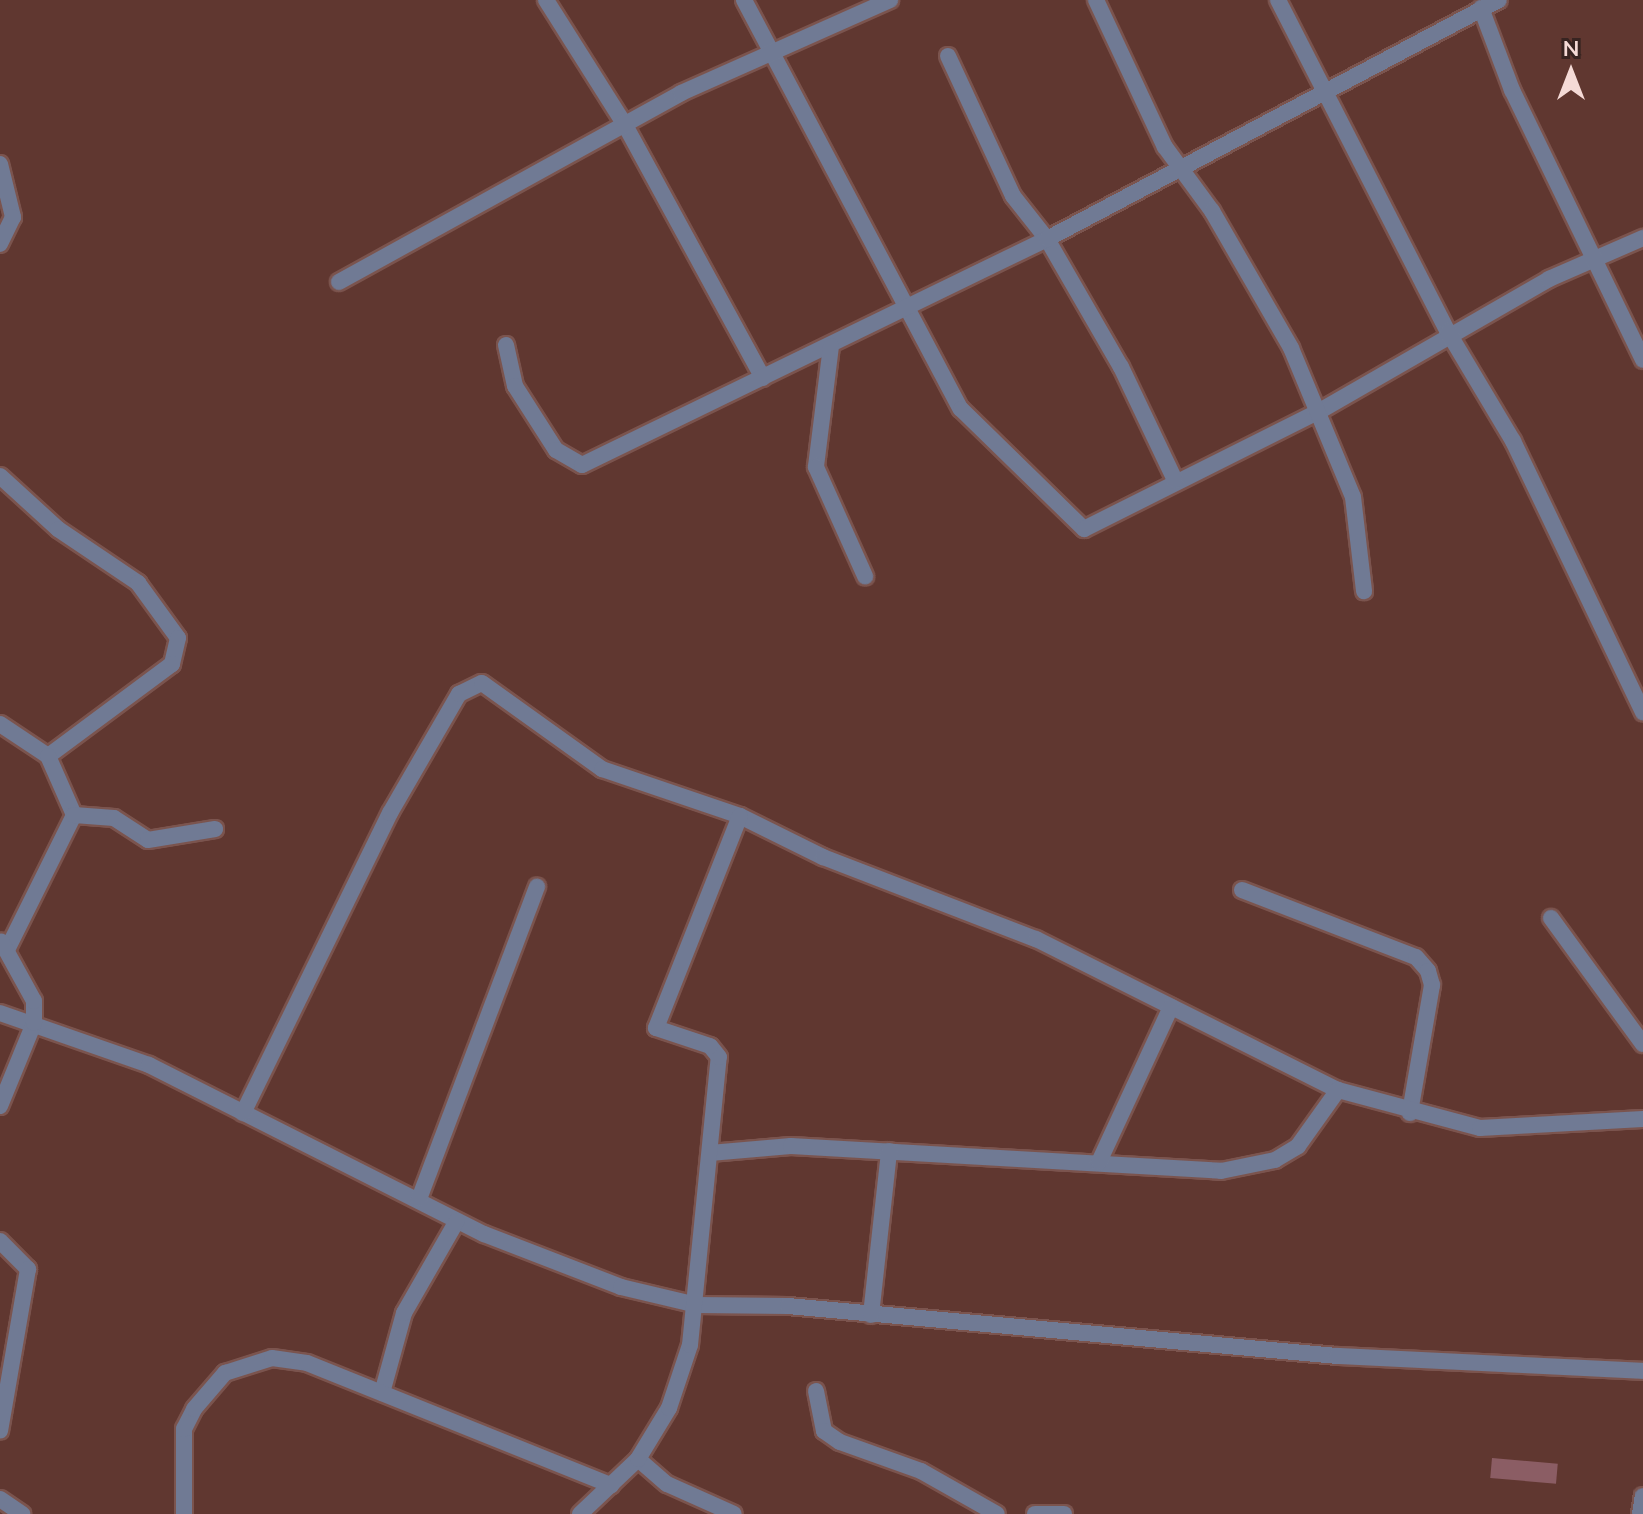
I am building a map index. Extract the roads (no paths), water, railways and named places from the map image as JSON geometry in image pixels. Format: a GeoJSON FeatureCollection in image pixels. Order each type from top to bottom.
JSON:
{"type":"FeatureCollection","features":[{"type":"Feature","properties":{"kind":"street"},"geometry":{"type":"LineString","coordinates":[[546,0],[625,125],[763,378]]}},
{"type":"Feature","properties":{"kind":"street"},"geometry":{"type":"LineString","coordinates":[[744,0],[961,409],[1070,522],[1096,526],[1175,480],[1318,412],[1448,332],[1643,238]]}},
{"type":"Feature","properties":{"kind":"street"},"geometry":{"type":"LineString","coordinates":[[339,282],[625,125],[771,49],[890,0]]}},
{"type":"Feature","properties":{"kind":"street"},"geometry":{"type":"LineString","coordinates":[[1096,0],[1180,168],[1261,291],[1318,412],[1353,497],[1364,591]]}},
{"type":"Feature","properties":{"kind":"street"},"geometry":{"type":"LineString","coordinates":[[1278,0],[1448,332],[1513,441],[1643,712]]}},
{"type":"Feature","properties":{"kind":"street"},"geometry":{"type":"LineString","coordinates":[[506,345],[515,386],[556,450],[582,465],[1047,239],[1499,0]]}},
{"type":"Feature","properties":{"kind":"street"},"geometry":{"type":"LineString","coordinates":[[1481,8],[1512,90],[1643,360]]}},
{"type":"Feature","properties":{"kind":"street"},"geometry":{"type":"LineString","coordinates":[[948,56],[1013,196],[1047,239],[1175,480]]}},
{"type":"Feature","properties":{"kind":"street"},"geometry":{"type":"LineString","coordinates":[[0,164],[13,217],[0,244]]}},
{"type":"Feature","properties":{"kind":"street"},"geometry":{"type":"LineString","coordinates":[[831,346],[816,467],[865,576]]}},
{"type":"Feature","properties":{"kind":"street"},"geometry":{"type":"LineString","coordinates":[[0,476],[58,529],[138,583],[178,638],[172,664],[48,756]]}},
{"type":"Feature","properties":{"kind":"street"},"geometry":{"type":"LineString","coordinates":[[243,1113],[390,813],[471,685],[482,683],[557,730],[602,769],[740,816],[823,857],[1036,939],[1338,1090],[1410,1113],[1495,1128],[1643,1119]]}},
{"type":"Feature","properties":{"kind":"street"},"geometry":{"type":"LineString","coordinates":[[0,724],[48,756],[74,815]]}},
{"type":"Feature","properties":{"kind":"street"},"geometry":{"type":"LineString","coordinates":[[74,815],[114,818],[148,840],[215,829]]}},
{"type":"Feature","properties":{"kind":"street"},"geometry":{"type":"LineString","coordinates":[[0,1106],[34,1023],[34,1001],[4,944],[74,815]]}},
{"type":"Feature","properties":{"kind":"street"},"geometry":{"type":"LineString","coordinates":[[580,1514],[638,1459],[682,1377],[697,1305],[717,1049],[656,1028],[740,816]]}},
{"type":"Feature","properties":{"kind":"street"},"geometry":{"type":"LineString","coordinates":[[419,1199],[537,887]]}},
{"type":"Feature","properties":{"kind":"street"},"geometry":{"type":"LineString","coordinates":[[1242,890],[1416,957],[1428,971],[1432,985],[1410,1113]]}},
{"type":"Feature","properties":{"kind":"street"},"geometry":{"type":"LineString","coordinates":[[1551,918],[1643,1044]]}},
{"type":"Feature","properties":{"kind":"street"},"geometry":{"type":"LineString","coordinates":[[1099,1162],[1171,1007]]}},
{"type":"Feature","properties":{"kind":"street"},"geometry":{"type":"LineString","coordinates":[[0,1013],[127,1055],[419,1199],[457,1221],[583,1274],[697,1305],[871,1315],[1337,1356],[1643,1371]]}},
{"type":"Feature","properties":{"kind":"street"},"geometry":{"type":"LineString","coordinates":[[710,1153],[791,1146],[1099,1162],[1181,1171],[1275,1160],[1298,1146],[1338,1090]]}},
{"type":"Feature","properties":{"kind":"street"},"geometry":{"type":"LineString","coordinates":[[871,1315],[889,1151]]}},
{"type":"Feature","properties":{"kind":"street"},"geometry":{"type":"LineString","coordinates":[[382,1393],[404,1313],[457,1221]]}},
{"type":"Feature","properties":{"kind":"street"},"geometry":{"type":"LineString","coordinates":[[0,1241],[28,1269],[0,1431]]}},
{"type":"Feature","properties":{"kind":"street"},"geometry":{"type":"LineString","coordinates":[[184,1514],[184,1429],[225,1373],[244,1362],[295,1361],[611,1485]]}},
{"type":"Feature","properties":{"kind":"street"},"geometry":{"type":"LineString","coordinates":[[816,1391],[824,1431],[840,1442],[921,1471],[997,1514]]}},
{"type":"Feature","properties":{"kind":"street"},"geometry":{"type":"LineString","coordinates":[[638,1459],[667,1484],[734,1514]]}},
{"type":"Feature","properties":{"kind":"street"},"geometry":{"type":"LineString","coordinates":[[1640,1514],[1643,1496]]}},
{"type":"Feature","properties":{"kind":"street"},"geometry":{"type":"LineString","coordinates":[[0,1499],[22,1514]]}},
{"type":"Feature","properties":{"kind":"street"},"geometry":{"type":"LineString","coordinates":[[1035,1514],[1064,1514]]}}]}
